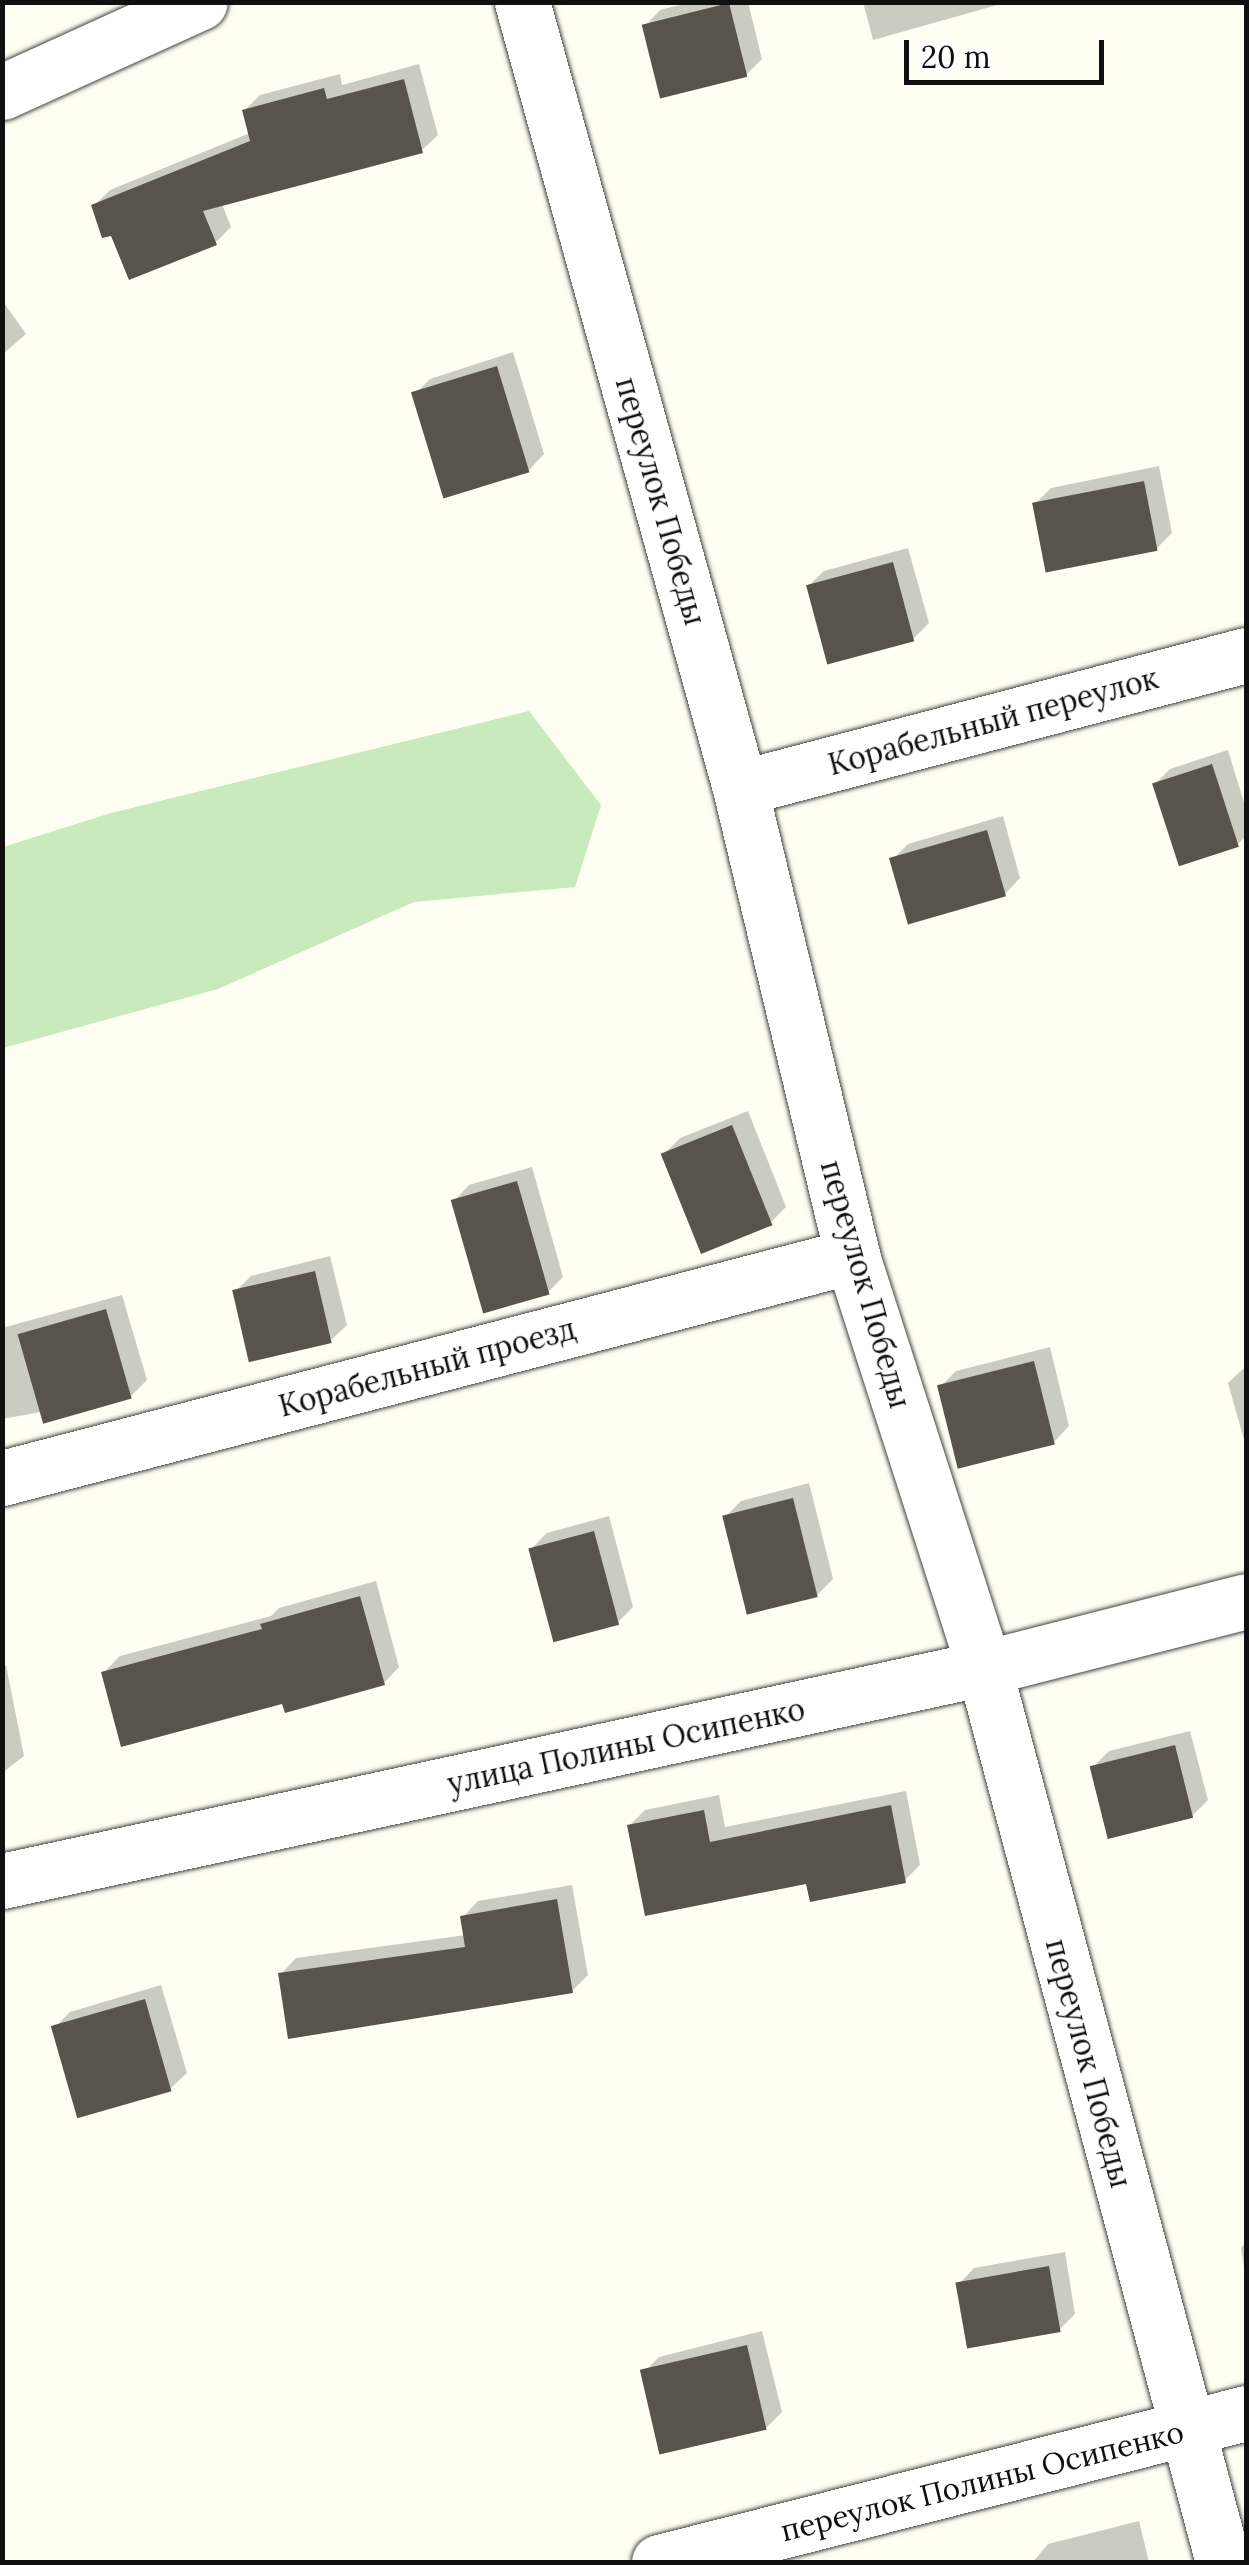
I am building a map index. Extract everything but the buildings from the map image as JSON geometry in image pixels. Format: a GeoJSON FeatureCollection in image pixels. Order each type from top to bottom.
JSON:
{"type":"FeatureCollection","features":[{"type":"Feature","properties":{"kind":"street"},"geometry":{"type":"LineString","coordinates":[[2,92],[200,2]]}},
{"type":"Feature","properties":{"kind":"street","name":"переулок Победы"},"geometry":{"type":"LineString","coordinates":[[522,2],[740,788],[852,1256],[984,1668],[1223,2562]]}},
{"type":"Feature","properties":{"kind":"street","name":"Корабельный переулок"},"geometry":{"type":"LineString","coordinates":[[740,788],[1246,655]]}},
{"type":"Feature","properties":{"kind":"street","name":"Корабельный проезд"},"geometry":{"type":"LineString","coordinates":[[2,1478],[852,1256]]}},
{"type":"Feature","properties":{"kind":"street","name":"улица Полины Осипенко"},"geometry":{"type":"LineString","coordinates":[[2,1882],[984,1668],[1246,1601]]}},
{"type":"Feature","properties":{"kind":"street","name":"переулок Полины Осипенко"},"geometry":{"type":"LineString","coordinates":[[659,2562],[1246,2413]]}},
{"type":"Feature","properties":{"kind":"green space"},"geometry":{"type":"Polygon","coordinates":[[[529,711],[601,805],[575,887],[414,902],[218,989],[3,1048],[3,847],[111,813],[529,711]]]}}]}
